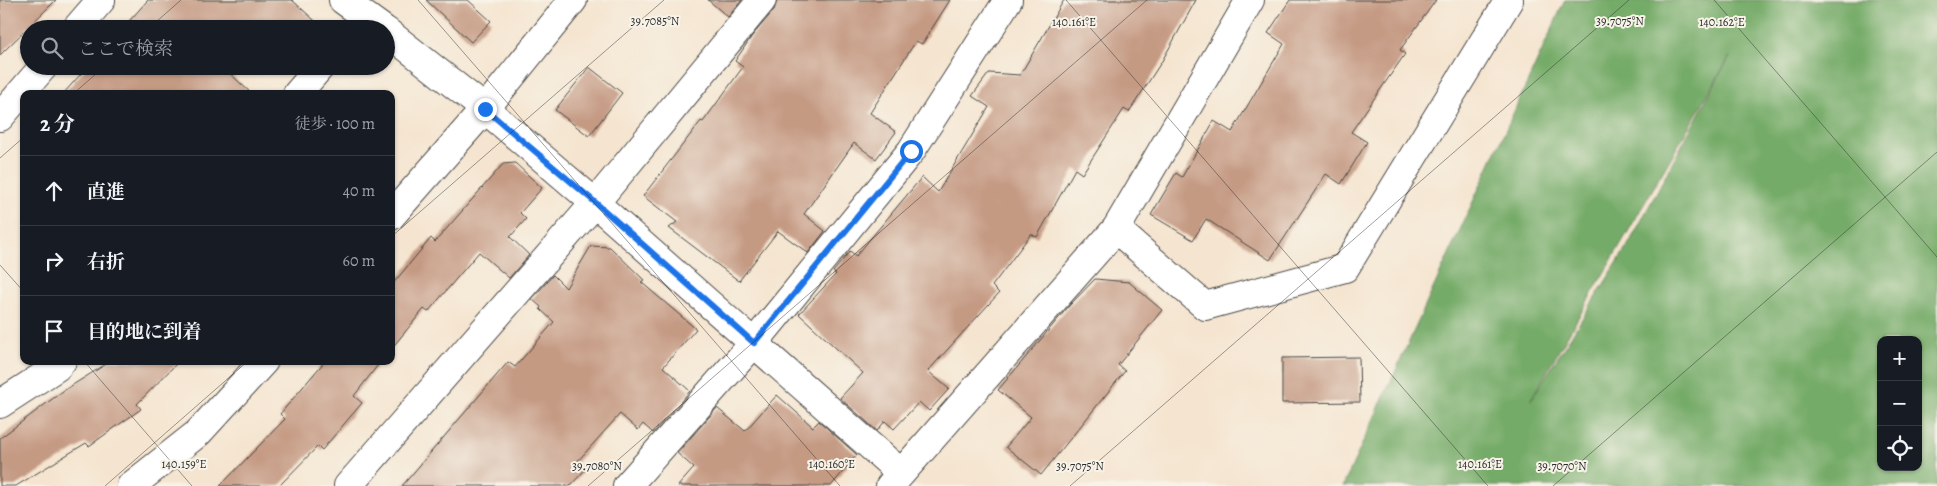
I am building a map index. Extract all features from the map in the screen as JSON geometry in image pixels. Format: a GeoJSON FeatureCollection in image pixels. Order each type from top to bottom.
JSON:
{"type":"FeatureCollection","features":[{"type":"Feature","properties":{"kind":"street"},"geometry":{"type":"LineString","coordinates":[[84,20],[101,0]]}},
{"type":"Feature","properties":{"kind":"street"},"geometry":{"type":"LineString","coordinates":[[343,0],[372,20]]}},
{"type":"Feature","properties":{"kind":"street"},"geometry":{"type":"LineString","coordinates":[[395,211],[485,109],[573,0]]}},
{"type":"Feature","properties":{"kind":"street"},"geometry":{"type":"LineString","coordinates":[[348,486],[596,203],[762,0]]}},
{"type":"Feature","properties":{"kind":"street"},"geometry":{"type":"LineString","coordinates":[[626,486],[754,343],[911,151],[1008,0]]}},
{"type":"Feature","properties":{"kind":"street"},"geometry":{"type":"LineString","coordinates":[[395,38],[485,109],[596,203],[754,343],[896,479],[1116,229],[1250,0]]}},
{"type":"Feature","properties":{"kind":"street"},"geometry":{"type":"LineString","coordinates":[[1116,229],[1205,306],[1344,268],[1509,0]]}},
{"type":"Feature","properties":{"kind":"street"},"geometry":{"type":"LineString","coordinates":[[23,90],[36,75]]}},
{"type":"Feature","properties":{"kind":"street"},"geometry":{"type":"LineString","coordinates":[[300,90],[313,75]]}},
{"type":"Feature","properties":{"kind":"street"},"geometry":{"type":"LineString","coordinates":[[0,117],[20,94]]}},
{"type":"Feature","properties":{"kind":"street"},"geometry":{"type":"LineString","coordinates":[[0,404],[59,365]]}},
{"type":"Feature","properties":{"kind":"street"},"geometry":{"type":"LineString","coordinates":[[131,486],[198,433],[260,365]]}},
{"type":"Feature","properties":{"kind":"green space"},"geometry":{"type":"Polygon","coordinates":[[[1565,0],[1937,0],[1937,486],[1343,486],[1565,0]],[[1730,56],[1531,400],[1627,247],[1730,56]]]}},
{"type":"Feature","properties":{"kind":"building"},"geometry":{"type":"Polygon","coordinates":[[[0,0],[56,0],[36,20],[20,20],[20,35],[0,55],[0,0]]]}},
{"type":"Feature","properties":{"kind":"building"},"geometry":{"type":"Polygon","coordinates":[[[148,0],[292,0],[314,20],[130,20],[148,0]]]}},
{"type":"Feature","properties":{"kind":"building"},"geometry":{"type":"Polygon","coordinates":[[[426,0],[468,0],[491,21],[471,42],[426,0]]]}},
{"type":"Feature","properties":{"kind":"building"},"geometry":{"type":"Polygon","coordinates":[[[708,0],[742,0],[728,17],[708,0]]]}},
{"type":"Feature","properties":{"kind":"building"},"geometry":{"type":"Polygon","coordinates":[[[777,0],[950,0],[922,44],[916,41],[870,113],[896,132],[876,159],[854,143],[804,214],[825,231],[808,253],[778,231],[739,281],[669,228],[677,222],[643,196],[701,121],[703,122],[743,67],[735,61],[752,36],[774,10],[777,0]]]}},
{"type":"Feature","properties":{"kind":"building"},"geometry":{"type":"Polygon","coordinates":[[[1064,0],[1196,0],[1162,61],[1129,112],[1124,109],[1082,174],[1075,169],[1037,237],[1031,234],[992,286],[999,293],[928,371],[949,389],[929,411],[919,402],[894,429],[885,421],[877,431],[840,398],[863,373],[799,314],[836,274],[833,272],[850,251],[856,256],[922,177],[938,192],[989,107],[972,96],[989,73],[1020,75],[1064,0]]]}},
{"type":"Feature","properties":{"kind":"building"},"geometry":{"type":"Polygon","coordinates":[[[1290,0],[1436,0],[1400,50],[1405,54],[1351,132],[1367,142],[1341,184],[1326,174],[1270,260],[1206,219],[1193,240],[1151,215],[1176,173],[1182,177],[1214,121],[1232,132],[1284,44],[1268,33],[1290,0]]]}},
{"type":"Feature","properties":{"kind":"building"},"geometry":{"type":"Polygon","coordinates":[[[589,67],[622,93],[589,136],[555,110],[589,67]]]}},
{"type":"Feature","properties":{"kind":"building"},"geometry":{"type":"Polygon","coordinates":[[[80,75],[232,75],[248,90],[67,90],[80,75]]]}},
{"type":"Feature","properties":{"kind":"building"},"geometry":{"type":"Polygon","coordinates":[[[515,163],[542,188],[520,213],[526,219],[510,237],[529,255],[509,278],[479,252],[428,312],[424,309],[395,344],[395,281],[431,238],[435,242],[503,164],[515,163]]]}},
{"type":"Feature","properties":{"kind":"building"},"geometry":{"type":"Polygon","coordinates":[[[591,246],[610,247],[644,280],[641,282],[696,329],[663,367],[690,391],[653,433],[643,424],[638,430],[620,414],[576,463],[585,470],[570,486],[402,486],[508,362],[515,367],[554,322],[532,299],[553,275],[566,288],[591,246]]]}},
{"type":"Feature","properties":{"kind":"building"},"geometry":{"type":"Polygon","coordinates":[[[1095,279],[1129,282],[1162,310],[1118,365],[1125,371],[1041,475],[1006,447],[1031,417],[998,390],[1069,306],[1095,279]]]}},
{"type":"Feature","properties":{"kind":"building"},"geometry":{"type":"Polygon","coordinates":[[[1359,357],[1360,402],[1282,403],[1282,358],[1359,357]]]}},
{"type":"Feature","properties":{"kind":"building"},"geometry":{"type":"Polygon","coordinates":[[[105,365],[175,365],[137,404],[141,409],[89,446],[86,443],[16,486],[0,486],[0,438],[63,391],[105,365]]]}},
{"type":"Feature","properties":{"kind":"building"},"geometry":{"type":"Polygon","coordinates":[[[322,365],[378,365],[354,396],[362,403],[322,450],[318,446],[279,486],[220,486],[285,419],[280,414],[322,365]]]}},
{"type":"Feature","properties":{"kind":"building"},"geometry":{"type":"Polygon","coordinates":[[[777,395],[813,427],[819,421],[857,455],[831,486],[678,486],[694,468],[677,453],[717,408],[745,431],[777,395]]]}},
{"type":"Feature","properties":{"kind":"route"},"geometry":{"type":"LineString","coordinates":[[485,109],[596,203],[754,343],[911,151]]}}]}
